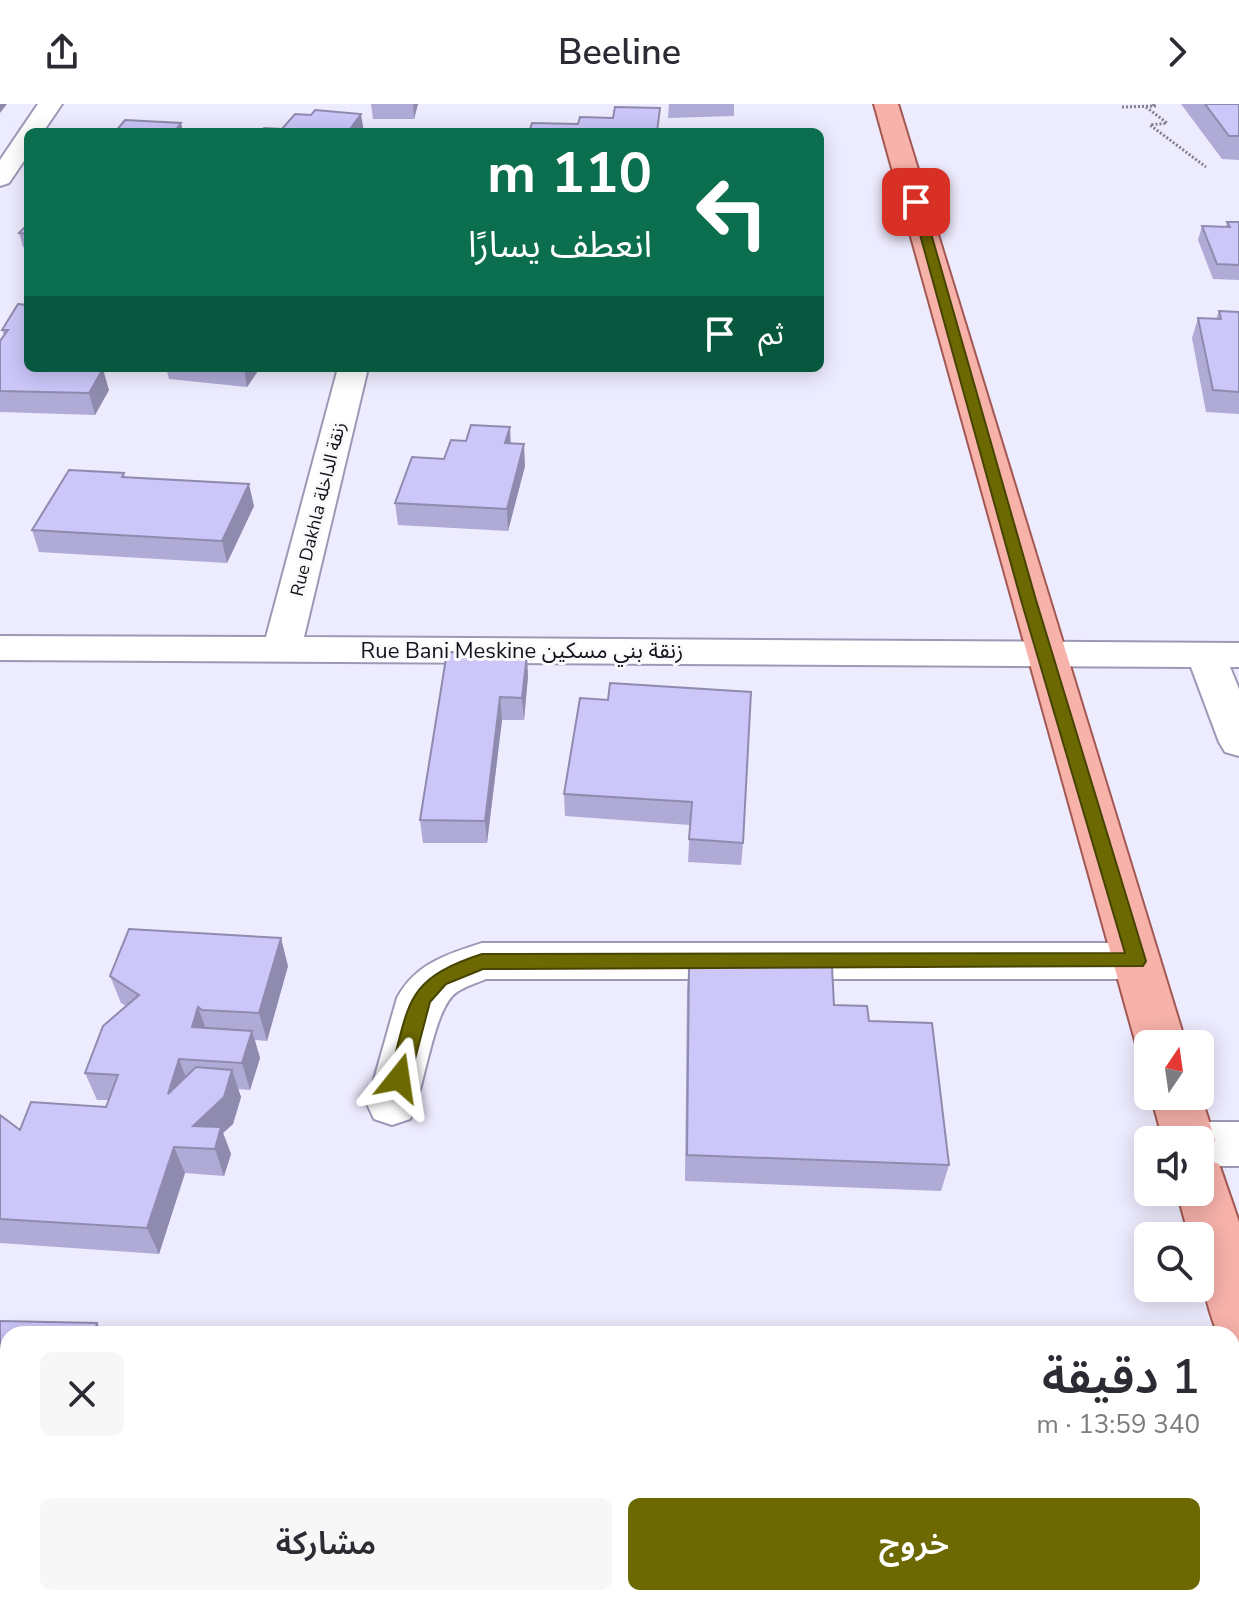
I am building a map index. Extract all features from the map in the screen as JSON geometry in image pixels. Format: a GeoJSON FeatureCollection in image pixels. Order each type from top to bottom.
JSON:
{"type":"FeatureCollection","features":[{"type":"Feature","properties":{"kind":"main road"},"geometry":{"type":"LineString","coordinates":[[886,104],[946,303],[1044,653],[1157,1030]]}},
{"type":"Feature","properties":{"kind":"main road"},"geometry":{"type":"LineString","coordinates":[[1207,1206],[1239,1317]]}},
{"type":"Feature","properties":{"kind":"street"},"geometry":{"type":"LineString","coordinates":[[34,128],[50,104]]}},
{"type":"Feature","properties":{"kind":"street"},"geometry":{"type":"LineString","coordinates":[[0,178],[24,143]]}},
{"type":"Feature","properties":{"kind":"street","name":"Rue Dakhla زنقة الداخلة"},"geometry":{"type":"LineString","coordinates":[[282,649],[352,372]]}},
{"type":"Feature","properties":{"kind":"street","name":"Rue Bani Meskine زنقة بني مسكين"},"geometry":{"type":"LineString","coordinates":[[0,648],[1223,654]]}},
{"type":"Feature","properties":{"kind":"street"},"geometry":{"type":"LineString","coordinates":[[1223,654],[1239,742]]}},
{"type":"Feature","properties":{"kind":"street"},"geometry":{"type":"LineString","coordinates":[[392,1104],[421,998],[439,979],[482,961],[1137,961]]}},
{"type":"Feature","properties":{"kind":"street"},"geometry":{"type":"LineString","coordinates":[[1214,1144],[1239,1144]]}},
{"type":"Feature","properties":{"kind":"path"},"geometry":{"type":"LineString","coordinates":[[1122,107],[1156,106],[1152,104]]}},
{"type":"Feature","properties":{"kind":"path"},"geometry":{"type":"LineString","coordinates":[[1146,107],[1167,123],[1150,125],[1206,167]]}},
{"type":"Feature","properties":{"kind":"building"},"geometry":{"type":"Polygon","coordinates":[[[1205,104],[1239,104],[1239,136],[1229,136],[1205,104]]]}},
{"type":"Feature","properties":{"kind":"building"},"geometry":{"type":"Polygon","coordinates":[[[615,107],[660,108],[658,128],[530,128],[532,123],[578,124],[580,117],[613,118],[615,107]]]}},
{"type":"Feature","properties":{"kind":"building"},"geometry":{"type":"Polygon","coordinates":[[[315,110],[361,114],[351,128],[283,128],[295,114],[311,115],[315,110]]]}},
{"type":"Feature","properties":{"kind":"building"},"geometry":{"type":"Polygon","coordinates":[[[125,120],[181,123],[177,128],[118,128],[125,120]]]}},
{"type":"Feature","properties":{"kind":"building"},"geometry":{"type":"Polygon","coordinates":[[[1227,222],[1239,222],[1239,265],[1217,264],[1202,226],[1230,227],[1227,222]]]}},
{"type":"Feature","properties":{"kind":"building"},"geometry":{"type":"Polygon","coordinates":[[[18,304],[24,305],[24,372],[101,372],[89,393],[0,391],[0,341],[8,330],[2,330],[18,304]]]}},
{"type":"Feature","properties":{"kind":"building"},"geometry":{"type":"Polygon","coordinates":[[[1219,311],[1239,312],[1239,392],[1213,390],[1198,318],[1221,319],[1219,311]]]}},
{"type":"Feature","properties":{"kind":"building"},"geometry":{"type":"Polygon","coordinates":[[[471,425],[510,427],[505,443],[524,444],[507,509],[395,503],[412,457],[444,459],[451,440],[466,441],[471,425]]]}},
{"type":"Feature","properties":{"kind":"building"},"geometry":{"type":"Polygon","coordinates":[[[69,470],[124,473],[122,477],[249,484],[222,541],[32,530],[69,470]]]}},
{"type":"Feature","properties":{"kind":"building"},"geometry":{"type":"Polygon","coordinates":[[[447,652],[527,654],[522,698],[500,697],[485,821],[420,820],[447,652]]]}},
{"type":"Feature","properties":{"kind":"building"},"geometry":{"type":"Polygon","coordinates":[[[610,683],[751,692],[743,843],[689,839],[692,802],[564,794],[580,698],[608,700],[610,683]]]}},
{"type":"Feature","properties":{"kind":"building"},"geometry":{"type":"Polygon","coordinates":[[[129,929],[281,938],[259,1013],[202,1010],[198,1007],[192,1027],[252,1031],[242,1063],[179,1059],[168,1094],[196,1067],[232,1070],[224,1097],[193,1126],[221,1127],[215,1149],[174,1147],[147,1228],[0,1219],[0,1115],[20,1130],[31,1102],[106,1107],[118,1075],[85,1073],[103,1026],[139,995],[110,976],[129,929]]]}},
{"type":"Feature","properties":{"kind":"building"},"geometry":{"type":"Polygon","coordinates":[[[689,962],[832,967],[834,1005],[867,1006],[869,1021],[932,1023],[949,1165],[687,1155],[689,962]]]}},
{"type":"Feature","properties":{"kind":"building"},"geometry":{"type":"Polygon","coordinates":[[[0,1321],[97,1323],[96,1326],[0,1326],[0,1321]]]}},
{"type":"Feature","properties":{"kind":"route"},"geometry":{"type":"LineString","coordinates":[[399,1078],[421,998],[439,979],[482,961],[1137,961],[1028,600],[1002,498],[916,202]]}}]}
